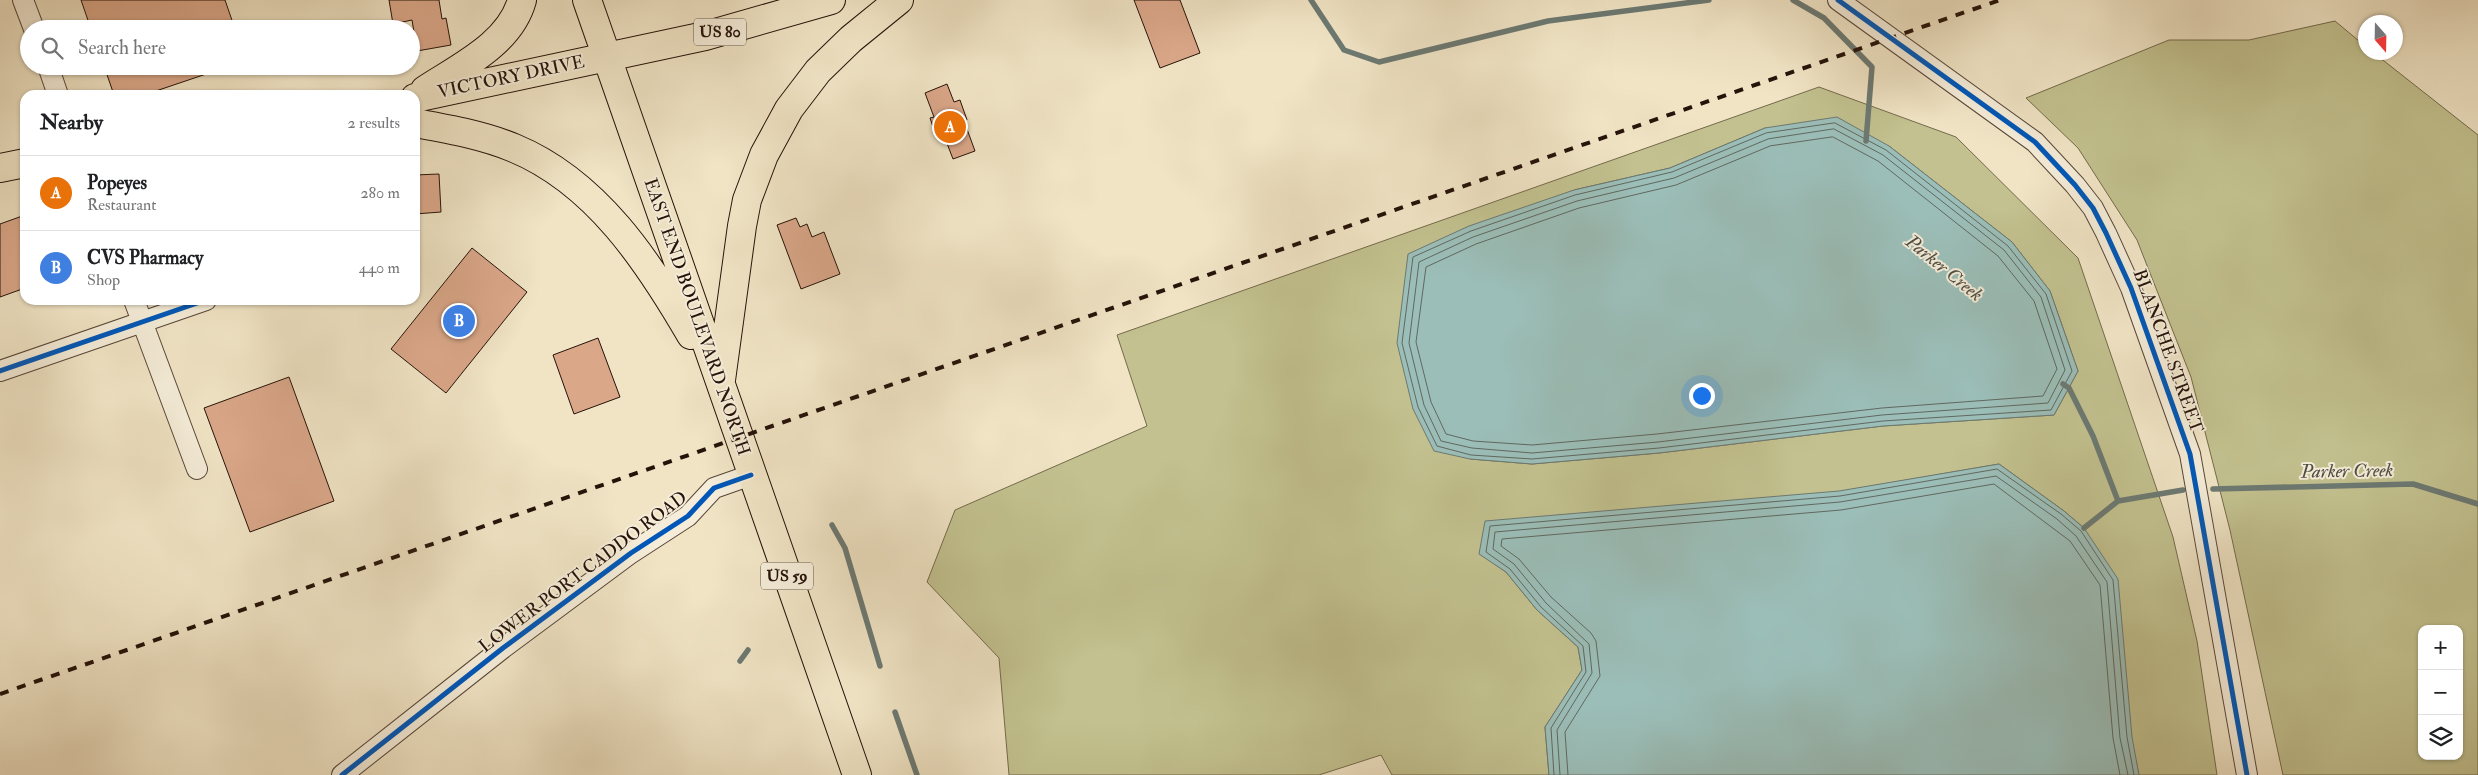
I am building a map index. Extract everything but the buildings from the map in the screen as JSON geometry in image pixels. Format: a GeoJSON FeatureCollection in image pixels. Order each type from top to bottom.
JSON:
{"type":"FeatureCollection","features":[{"type":"Feature","properties":{"kind":"highway"},"geometry":{"type":"LineString","coordinates":[[420,94],[494,43],[516,15],[522,0]]}},
{"type":"Feature","properties":{"kind":"highway","name":"EAST END BOULEVARD NORTH"},"geometry":{"type":"LineString","coordinates":[[587,0],[855,772]]}},
{"type":"Feature","properties":{"kind":"highway","name":"US 80"},"geometry":{"type":"LineString","coordinates":[[607,57],[724,31],[831,0]]}},
{"type":"Feature","properties":{"kind":"highway"},"geometry":{"type":"LineString","coordinates":[[720,386],[742,226],[747,200],[764,155],[789,109],[818,71],[851,39],[899,0]]}},
{"type":"Feature","properties":{"kind":"highway","name":"VICTORY DRIVE"},"geometry":{"type":"LineString","coordinates":[[420,96],[607,57]]}},
{"type":"Feature","properties":{"kind":"highway"},"geometry":{"type":"LineString","coordinates":[[420,124],[487,138],[515,148],[574,183],[610,218],[650,270],[720,386]]}},
{"type":"Feature","properties":{"kind":"highway"},"geometry":{"type":"LineString","coordinates":[[0,168],[20,164]]}},
{"type":"Feature","properties":{"kind":"street"},"geometry":{"type":"LineString","coordinates":[[23,0],[31,20]]}},
{"type":"Feature","properties":{"kind":"street","name":"BLANCHE STREET"},"geometry":{"type":"LineString","coordinates":[[1838,0],[2035,142],[2075,185],[2092,208],[2106,233],[2131,288],[2190,454],[2247,775]]}},
{"type":"Feature","properties":{"kind":"street"},"geometry":{"type":"LineString","coordinates":[[51,75],[56,90]]}},
{"type":"Feature","properties":{"kind":"street"},"geometry":{"type":"LineString","coordinates":[[136,305],[198,469]]}},
{"type":"Feature","properties":{"kind":"street"},"geometry":{"type":"LineString","coordinates":[[0,371],[191,305]]}},
{"type":"Feature","properties":{"kind":"street","name":"LOWER PORT CADDO ROAD"},"geometry":{"type":"LineString","coordinates":[[342,775],[511,642],[631,553],[688,516],[714,488],[751,475]]}},
{"type":"Feature","properties":{"kind":"shaded area"},"geometry":{"type":"Polygon","coordinates":[[[2335,21],[2358,40],[2358,60],[2383,60],[2478,135],[2478,775],[2283,775],[2230,530],[2191,377],[2137,240],[2078,148],[2026,98],[2169,40],[2249,40],[2335,21]]]}},
{"type":"Feature","properties":{"kind":"shaded area"},"geometry":{"type":"Polygon","coordinates":[[[1819,87],[1956,137],[2078,258],[2173,537],[2197,641],[2217,775],[2139,775],[2084,528],[2064,511],[1999,464],[1480,554],[1506,572],[1537,610],[1578,647],[1582,670],[1545,727],[1549,775],[1392,775],[1381,755],[1319,775],[1009,775],[999,658],[927,582],[955,510],[1147,426],[1117,335],[1819,87]],[[1765,128],[1670,168],[1574,190],[1470,459],[1532,464],[1659,453],[1883,426],[2054,415],[2078,371],[2050,291],[2012,242],[1889,146],[1765,128]]]}},
{"type":"Feature","properties":{"kind":"water"},"geometry":{"type":"Polygon","coordinates":[[[1837,117],[1889,146],[2012,242],[2050,291],[2078,371],[2054,415],[1883,426],[1659,453],[1532,464],[1470,459],[1434,451],[1413,409],[1397,343],[1408,254],[1469,226],[1574,190],[1670,168],[1765,128],[1837,117]]]}},
{"type":"Feature","properties":{"kind":"water"},"geometry":{"type":"Polygon","coordinates":[[[1999,464],[2064,511],[2084,528],[2118,579],[2132,737],[2139,775],[1549,775],[1545,727],[1582,670],[1578,647],[1537,610],[1506,572],[1479,554],[1485,521],[1839,491],[1999,464]]]}},
{"type":"Feature","properties":{"kind":"waterway","name":"Parker Creek"},"geometry":{"type":"LineString","coordinates":[[1311,0],[1344,50],[1379,62],[1548,21],[1709,0]]}},
{"type":"Feature","properties":{"kind":"waterway","name":"Parker Creek"},"geometry":{"type":"LineString","coordinates":[[1793,0],[1824,18],[1872,67],[1866,141]]}},
{"type":"Feature","properties":{"kind":"waterway","name":"Parker Creek"},"geometry":{"type":"LineString","coordinates":[[2063,384],[2069,388],[2093,436],[2118,501],[2183,490]]}},
{"type":"Feature","properties":{"kind":"waterway","name":"Parker Creek"},"geometry":{"type":"LineString","coordinates":[[2213,489],[2413,484],[2478,504]]}},
{"type":"Feature","properties":{"kind":"waterway"},"geometry":{"type":"LineString","coordinates":[[2084,528],[2118,501]]}},
{"type":"Feature","properties":{"kind":"waterway"},"geometry":{"type":"LineString","coordinates":[[832,525],[845,548],[880,666]]}},
{"type":"Feature","properties":{"kind":"waterway"},"geometry":{"type":"LineString","coordinates":[[740,661],[748,650]]}},
{"type":"Feature","properties":{"kind":"waterway"},"geometry":{"type":"LineString","coordinates":[[895,712],[917,775]]}},
{"type":"Feature","properties":{"kind":"railway"},"geometry":{"type":"LineString","coordinates":[[0,694],[2000,0]]}},
{"type":"Feature","properties":{"kind":"cycle path"},"geometry":{"type":"LineString","coordinates":[[1838,0],[2035,142],[2075,185],[2093,208],[2131,288],[2190,454],[2247,775]]}},
{"type":"Feature","properties":{"kind":"cycle path"},"geometry":{"type":"LineString","coordinates":[[0,371],[191,305]]}},
{"type":"Feature","properties":{"kind":"cycle path"},"geometry":{"type":"LineString","coordinates":[[342,775],[503,648],[631,553],[688,516],[714,488],[751,475]]}},
{"type":"Feature","properties":{"kind":"place","name":"Popeyes"},"geometry":{"type":"Point","coordinates":[950,127]}},
{"type":"Feature","properties":{"kind":"place","name":"CVS Pharmacy"},"geometry":{"type":"Point","coordinates":[459,321]}}]}
